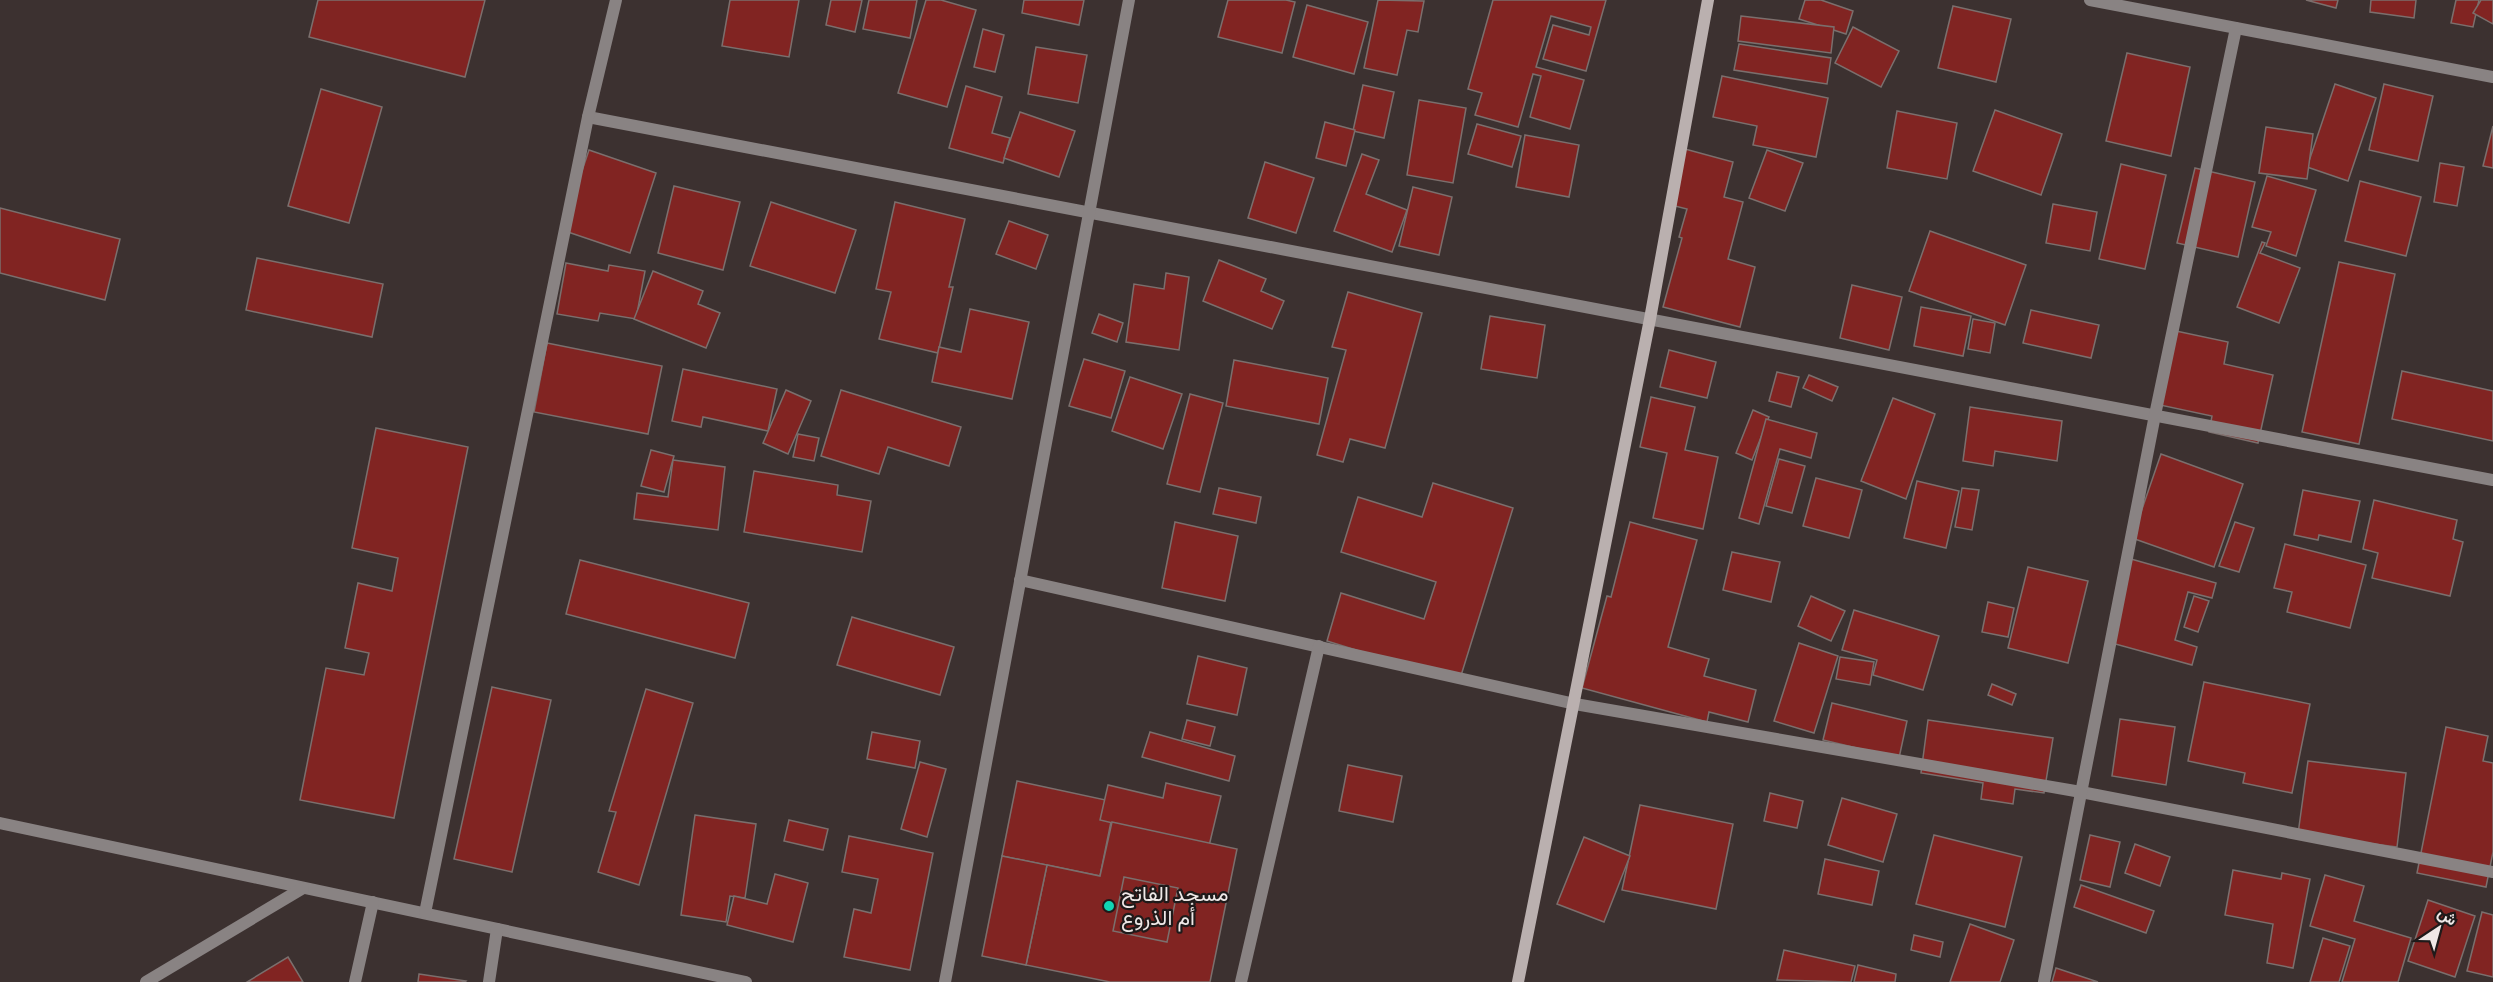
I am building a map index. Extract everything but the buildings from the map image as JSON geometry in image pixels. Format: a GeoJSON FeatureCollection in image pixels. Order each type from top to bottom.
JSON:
{"type":"FeatureCollection","features":[{"type":"Feature","properties":{"kind":"main road"},"geometry":{"type":"LineString","coordinates":[[1518,982],[1650,319],[1708,0]]}},
{"type":"Feature","properties":{"kind":"street"},"geometry":{"type":"LineString","coordinates":[[425,913],[588,117],[616,0]]}},
{"type":"Feature","properties":{"kind":"street"},"geometry":{"type":"LineString","coordinates":[[945,982],[1129,0]]}},
{"type":"Feature","properties":{"kind":"street"},"geometry":{"type":"LineString","coordinates":[[2090,0],[2493,77]]}},
{"type":"Feature","properties":{"kind":"street"},"geometry":{"type":"LineString","coordinates":[[2044,982],[2155,415],[2236,28]]}},
{"type":"Feature","properties":{"kind":"street"},"geometry":{"type":"LineString","coordinates":[[588,117],[2493,480]]}},
{"type":"Feature","properties":{"kind":"street"},"geometry":{"type":"LineString","coordinates":[[1020,580],[1575,704],[2081,792],[2493,872]]}},
{"type":"Feature","properties":{"kind":"street"},"geometry":{"type":"LineString","coordinates":[[1241,982],[1319,646]]}},
{"type":"Feature","properties":{"kind":"street"},"geometry":{"type":"LineString","coordinates":[[0,823],[746,982]]}},
{"type":"Feature","properties":{"kind":"street"},"geometry":{"type":"LineString","coordinates":[[146,982],[303,888]]}},
{"type":"Feature","properties":{"kind":"street"},"geometry":{"type":"LineString","coordinates":[[355,982],[373,902]]}},
{"type":"Feature","properties":{"kind":"street"},"geometry":{"type":"LineString","coordinates":[[489,982],[497,929]]}},
{"type":"Feature","properties":{"kind":"place","name":"مسجد الفاتح أم الذروع"},"geometry":{"type":"Point","coordinates":[1109,906]}}]}
